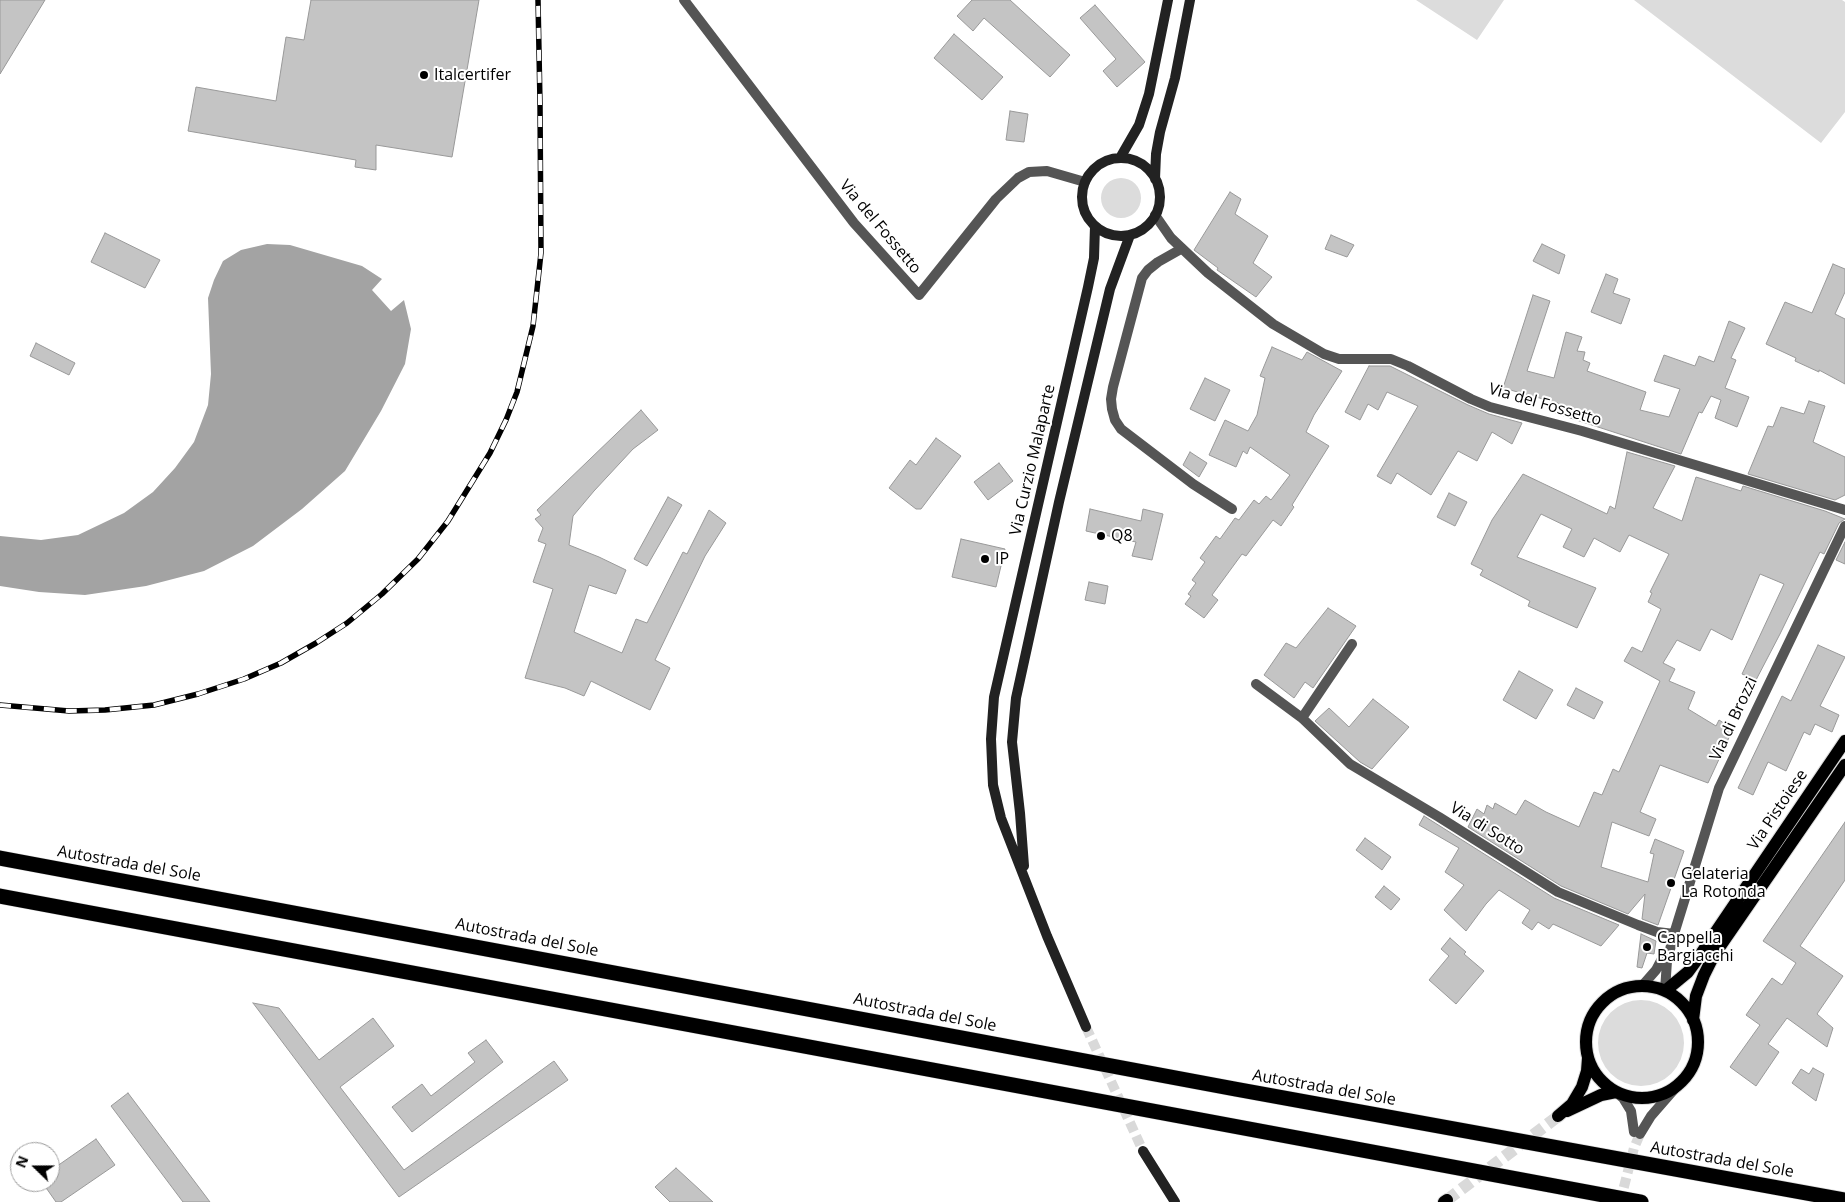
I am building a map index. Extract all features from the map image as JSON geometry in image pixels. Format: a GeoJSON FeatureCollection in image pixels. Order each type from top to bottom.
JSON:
{"type":"FeatureCollection","features":[{"type":"Feature","properties":{"kind":"highway","name":"Autostrada del Sole"},"geometry":{"type":"LineString","coordinates":[[0,858],[1235,1089],[1845,1200]]}},
{"type":"Feature","properties":{"kind":"highway"},"geometry":{"type":"LineString","coordinates":[[0,896],[323,958],[1641,1202]]}},
{"type":"Feature","properties":{"kind":"main road","name":"Via Pistoiese"},"geometry":{"type":"LineString","coordinates":[[1665,992],[1688,972],[1696,961],[1845,741]]}},
{"type":"Feature","properties":{"kind":"main road","name":"Via Pistoiese"},"geometry":{"type":"LineString","coordinates":[[1693,1020],[1696,996],[1714,955],[1845,765]]}},
{"type":"Feature","properties":{"kind":"main road","name":"Via Pistoiese"},"geometry":{"type":"LineString","coordinates":[[1642,986],[1665,992],[1682,1003],[1693,1020],[1697,1037],[1696,1055],[1689,1071],[1678,1085],[1661,1095],[1648,1098],[1628,1096],[1616,1092],[1604,1084],[1595,1073],[1587,1054],[1586,1036],[1592,1018],[1596,1010],[1608,998],[1624,989],[1642,986]]}},
{"type":"Feature","properties":{"kind":"main road"},"geometry":{"type":"LineString","coordinates":[[1587,1054],[1587,1071],[1582,1087],[1572,1104],[1558,1117],[1590,1100],[1616,1092]]}},
{"type":"Feature","properties":{"kind":"street","name":"Via del Fossetto"},"geometry":{"type":"LineString","coordinates":[[684,0],[854,223],[919,295],[996,199],[1018,178],[1029,172],[1042,171],[1085,182]]}},
{"type":"Feature","properties":{"kind":"street"},"geometry":{"type":"LineString","coordinates":[[1120,158],[1139,125],[1154,72],[1168,0]]}},
{"type":"Feature","properties":{"kind":"street"},"geometry":{"type":"LineString","coordinates":[[1155,179],[1144,166],[1136,162],[1120,158],[1103,163],[1090,174],[1085,182],[1083,189],[1085,213],[1095,226],[1110,234],[1130,235],[1144,228],[1155,215],[1159,201],[1155,179],[1156,154],[1190,0]]}},
{"type":"Feature","properties":{"kind":"street","name":"Via del Fossetto"},"geometry":{"type":"LineString","coordinates":[[1155,215],[1181,249],[1208,273],[1273,324],[1324,354],[1339,359],[1391,359],[1490,407],[1582,430],[1845,510]]}},
{"type":"Feature","properties":{"kind":"street","name":"Via Curzio Malaparte"},"geometry":{"type":"LineString","coordinates":[[1086,1027],[1047,936],[1001,818],[993,785],[991,754],[992,717],[999,677],[1088,287],[1094,258],[1095,226]]}},
{"type":"Feature","properties":{"kind":"street","name":"Via Curzio Malaparte"},"geometry":{"type":"LineString","coordinates":[[1024,874],[1020,812],[1012,742],[1016,698],[1059,502],[1110,289],[1130,235]]}},
{"type":"Feature","properties":{"kind":"street"},"geometry":{"type":"LineString","coordinates":[[1181,249],[1158,262],[1142,278],[1113,387],[1112,409],[1115,420],[1121,429],[1193,484],[1232,509]]}},
{"type":"Feature","properties":{"kind":"street","name":"Via di Brozzi"},"geometry":{"type":"LineString","coordinates":[[1665,992],[1667,961],[1674,934],[1718,788],[1845,526]]}},
{"type":"Feature","properties":{"kind":"street"},"geometry":{"type":"LineString","coordinates":[[1302,718],[1352,644]]}},
{"type":"Feature","properties":{"kind":"street","name":"Via di Sotto"},"geometry":{"type":"LineString","coordinates":[[1256,684],[1302,718],[1350,764],[1439,817],[1558,892],[1657,932],[1674,934]]}},
{"type":"Feature","properties":{"kind":"street","name":"Via di Brozzi"},"geometry":{"type":"LineString","coordinates":[[1642,986],[1656,970],[1674,934]]}},
{"type":"Feature","properties":{"kind":"street","name":"Via Pistoiese"},"geometry":{"type":"LineString","coordinates":[[1616,1092],[1623,1098],[1631,1111],[1637,1133],[1678,1085]]}},
{"type":"Feature","properties":{"kind":"street"},"geometry":{"type":"LineString","coordinates":[[1143,1151],[1175,1202]]}},
{"type":"Feature","properties":{"kind":"shaded area"},"geometry":{"type":"Polygon","coordinates":[[[1416,0],[1504,0],[1477,40],[1416,0]]]}},
{"type":"Feature","properties":{"kind":"shaded area"},"geometry":{"type":"Polygon","coordinates":[[[1634,0],[1842,0],[1845,2],[1845,112],[1821,143],[1634,0]]]}},
{"type":"Feature","properties":{"kind":"shaded area"},"geometry":{"type":"Polygon","coordinates":[[[1117,178],[1125,178],[1132,181],[1138,187],[1141,198],[1138,209],[1132,215],[1125,218],[1117,218],[1110,215],[1104,209],[1101,202],[1101,194],[1104,187],[1110,181],[1117,178]]]}},
{"type":"Feature","properties":{"kind":"shaded area"},"geometry":{"type":"Polygon","coordinates":[[[267,244],[290,245],[362,266],[382,279],[372,290],[391,311],[404,300],[411,329],[405,364],[381,411],[345,471],[302,509],[253,546],[204,571],[146,586],[85,595],[39,592],[0,586],[0,536],[41,540],[78,535],[124,513],[153,492],[175,468],[194,442],[208,405],[211,374],[208,298],[214,280],[223,261],[241,250],[267,244]]]}},
{"type":"Feature","properties":{"kind":"shaded area"},"geometry":{"type":"Polygon","coordinates":[[[1641,1000],[1658,1003],[1672,1012],[1681,1026],[1684,1043],[1681,1060],[1672,1074],[1658,1083],[1641,1086],[1624,1083],[1610,1074],[1601,1060],[1598,1043],[1601,1026],[1610,1012],[1624,1003],[1641,1000]]]}},
{"type":"Feature","properties":{"kind":"building"},"geometry":{"type":"Polygon","coordinates":[[[0,0],[45,0],[0,74],[0,0]]]}},
{"type":"Feature","properties":{"kind":"building"},"geometry":{"type":"Polygon","coordinates":[[[311,0],[479,0],[452,157],[376,145],[376,170],[355,167],[356,160],[188,131],[196,87],[276,101],[286,37],[304,40],[311,0]]]}},
{"type":"Feature","properties":{"kind":"building"},"geometry":{"type":"Polygon","coordinates":[[[972,0],[1010,0],[1070,55],[1050,77],[984,18],[973,31],[957,16],[972,0]]]}},
{"type":"Feature","properties":{"kind":"building"},"geometry":{"type":"Polygon","coordinates":[[[1095,5],[1145,62],[1117,87],[1103,71],[1116,59],[1080,18],[1095,5]]]}},
{"type":"Feature","properties":{"kind":"building"},"geometry":{"type":"Polygon","coordinates":[[[954,34],[1003,77],[982,100],[934,58],[954,34]]]}},
{"type":"Feature","properties":{"kind":"building"},"geometry":{"type":"Polygon","coordinates":[[[1010,111],[1028,114],[1024,142],[1006,140],[1010,111]]]}},
{"type":"Feature","properties":{"kind":"building"},"geometry":{"type":"Polygon","coordinates":[[[1230,192],[1241,199],[1235,214],[1268,236],[1253,263],[1272,277],[1256,297],[1217,270],[1218,268],[1194,250],[1230,192]]]}},
{"type":"Feature","properties":{"kind":"building"},"geometry":{"type":"Polygon","coordinates":[[[105,233],[160,260],[145,288],[91,262],[105,233]]]}},
{"type":"Feature","properties":{"kind":"building"},"geometry":{"type":"Polygon","coordinates":[[[1331,235],[1354,245],[1347,257],[1325,249],[1331,235]]]}},
{"type":"Feature","properties":{"kind":"building"},"geometry":{"type":"Polygon","coordinates":[[[1542,244],[1565,255],[1559,274],[1533,261],[1542,244]]]}},
{"type":"Feature","properties":{"kind":"building"},"geometry":{"type":"Polygon","coordinates":[[[1833,264],[1845,269],[1845,292],[1835,314],[1845,319],[1845,384],[1819,370],[1819,372],[1795,361],[1796,358],[1766,344],[1785,302],[1812,313],[1833,264]]]}},
{"type":"Feature","properties":{"kind":"building"},"geometry":{"type":"Polygon","coordinates":[[[1606,274],[1618,279],[1613,293],[1630,299],[1621,324],[1591,312],[1606,274]]]}},
{"type":"Feature","properties":{"kind":"building"},"geometry":{"type":"Polygon","coordinates":[[[1533,295],[1550,301],[1527,371],[1554,378],[1566,332],[1582,337],[1577,351],[1585,352],[1583,360],[1590,363],[1587,371],[1646,392],[1640,410],[1669,417],[1680,389],[1654,381],[1664,355],[1695,366],[1699,356],[1714,362],[1729,321],[1745,328],[1731,358],[1736,360],[1725,388],[1749,397],[1737,427],[1715,418],[1721,400],[1711,396],[1702,413],[1699,412],[1681,454],[1555,413],[1558,403],[1503,388],[1533,295]]]}},
{"type":"Feature","properties":{"kind":"building"},"geometry":{"type":"Polygon","coordinates":[[[36,343],[75,363],[69,375],[30,356],[36,343]]]}},
{"type":"Feature","properties":{"kind":"building"},"geometry":{"type":"Polygon","coordinates":[[[1272,347],[1302,360],[1307,352],[1342,371],[1314,415],[1306,432],[1329,446],[1281,526],[1273,520],[1246,556],[1242,554],[1212,595],[1218,600],[1204,618],[1185,604],[1191,596],[1188,594],[1196,583],[1192,580],[1205,562],[1200,558],[1216,536],[1220,539],[1235,518],[1239,520],[1254,500],[1259,504],[1266,496],[1271,500],[1290,475],[1250,447],[1247,454],[1243,451],[1236,467],[1209,455],[1225,420],[1248,431],[1257,415],[1265,378],[1260,376],[1272,347]]]}},
{"type":"Feature","properties":{"kind":"building"},"geometry":{"type":"Polygon","coordinates":[[[1369,366],[1390,366],[1468,405],[1489,414],[1522,423],[1512,444],[1492,432],[1477,461],[1458,451],[1431,495],[1397,473],[1391,484],[1377,476],[1418,406],[1387,392],[1378,410],[1368,404],[1360,420],[1345,412],[1369,366]]]}},
{"type":"Feature","properties":{"kind":"building"},"geometry":{"type":"Polygon","coordinates":[[[1205,378],[1230,390],[1215,421],[1190,409],[1205,378]]]}},
{"type":"Feature","properties":{"kind":"building"},"geometry":{"type":"Polygon","coordinates":[[[1809,401],[1825,406],[1813,442],[1845,457],[1845,495],[1835,500],[1748,474],[1768,426],[1773,427],[1781,407],[1804,414],[1809,401]]]}},
{"type":"Feature","properties":{"kind":"building"},"geometry":{"type":"Polygon","coordinates":[[[641,410],[658,430],[633,449],[573,516],[569,545],[626,570],[616,594],[589,585],[574,632],[622,653],[636,619],[647,623],[683,552],[687,554],[709,510],[726,523],[705,556],[655,660],[670,668],[650,710],[591,681],[584,696],[565,688],[525,678],[553,589],[533,582],[546,544],[538,541],[543,528],[535,519],[541,515],[537,510],[641,410]]]}},
{"type":"Feature","properties":{"kind":"building"},"geometry":{"type":"Polygon","coordinates":[[[936,438],[961,456],[921,509],[916,509],[889,488],[910,460],[916,465],[936,438]]]}},
{"type":"Feature","properties":{"kind":"building"},"geometry":{"type":"Polygon","coordinates":[[[1190,452],[1207,463],[1199,477],[1183,465],[1190,452]]]}},
{"type":"Feature","properties":{"kind":"building"},"geometry":{"type":"Polygon","coordinates":[[[1627,452],[1675,466],[1653,508],[1682,521],[1696,477],[1741,491],[1743,486],[1845,519],[1839,523],[1824,554],[1820,552],[1756,680],[1742,674],[1784,584],[1760,574],[1732,640],[1711,629],[1700,651],[1677,640],[1663,663],[1675,669],[1669,681],[1695,692],[1688,709],[1716,726],[1719,720],[1733,729],[1708,783],[1660,765],[1640,812],[1656,819],[1649,836],[1612,822],[1601,867],[1648,882],[1654,854],[1650,853],[1655,839],[1684,851],[1658,925],[1642,919],[1645,894],[1628,914],[1561,886],[1468,827],[1477,809],[1484,814],[1487,805],[1493,809],[1495,803],[1516,815],[1525,800],[1579,827],[1594,792],[1602,795],[1613,769],[1619,772],[1660,681],[1624,661],[1632,647],[1642,652],[1661,609],[1648,602],[1652,593],[1650,592],[1669,554],[1629,535],[1620,552],[1594,538],[1584,557],[1563,547],[1572,529],[1541,514],[1517,557],[1596,588],[1577,628],[1528,606],[1530,601],[1480,575],[1483,570],[1471,564],[1492,520],[1523,474],[1607,514],[1610,506],[1615,509],[1627,452]]]}},
{"type":"Feature","properties":{"kind":"building"},"geometry":{"type":"Polygon","coordinates":[[[999,463],[1013,481],[988,500],[974,482],[999,463]]]}},
{"type":"Feature","properties":{"kind":"building"},"geometry":{"type":"Polygon","coordinates":[[[1449,493],[1467,502],[1455,526],[1437,517],[1449,493]]]}},
{"type":"Feature","properties":{"kind":"building"},"geometry":{"type":"Polygon","coordinates":[[[668,497],[682,505],[647,566],[634,559],[668,497]]]}},
{"type":"Feature","properties":{"kind":"building"},"geometry":{"type":"Polygon","coordinates":[[[1090,509],[1141,521],[1143,509],[1163,514],[1152,560],[1132,556],[1136,542],[1086,531],[1090,509]]]}},
{"type":"Feature","properties":{"kind":"building"},"geometry":{"type":"Polygon","coordinates":[[[961,539],[1005,549],[996,587],[952,577],[961,539]]]}},
{"type":"Feature","properties":{"kind":"building"},"geometry":{"type":"Polygon","coordinates":[[[1845,542],[1845,564],[1836,560],[1845,542]]]}},
{"type":"Feature","properties":{"kind":"building"},"geometry":{"type":"Polygon","coordinates":[[[1089,582],[1108,586],[1105,604],[1085,600],[1089,582]]]}},
{"type":"Feature","properties":{"kind":"building"},"geometry":{"type":"Polygon","coordinates":[[[1328,608],[1356,626],[1313,688],[1305,682],[1294,698],[1264,675],[1286,643],[1296,648],[1328,608]]]}},
{"type":"Feature","properties":{"kind":"building"},"geometry":{"type":"Polygon","coordinates":[[[1818,645],[1845,657],[1820,706],[1839,715],[1832,732],[1815,724],[1810,735],[1804,732],[1786,771],[1768,762],[1753,795],[1738,788],[1782,696],[1791,701],[1818,645]]]}},
{"type":"Feature","properties":{"kind":"building"},"geometry":{"type":"Polygon","coordinates":[[[1519,671],[1553,690],[1536,719],[1503,700],[1519,671]]]}},
{"type":"Feature","properties":{"kind":"building"},"geometry":{"type":"Polygon","coordinates":[[[1576,688],[1603,702],[1594,719],[1567,705],[1576,688]]]}},
{"type":"Feature","properties":{"kind":"building"},"geometry":{"type":"Polygon","coordinates":[[[1373,699],[1409,727],[1372,769],[1360,762],[1315,721],[1329,708],[1349,727],[1373,699]]]}},
{"type":"Feature","properties":{"kind":"building"},"geometry":{"type":"Polygon","coordinates":[[[1424,816],[1554,898],[1619,925],[1601,946],[1553,924],[1549,929],[1538,922],[1532,930],[1522,923],[1530,910],[1499,890],[1466,931],[1444,910],[1464,885],[1445,872],[1459,848],[1419,825],[1424,816]]]}},
{"type":"Feature","properties":{"kind":"building"},"geometry":{"type":"Polygon","coordinates":[[[1845,822],[1845,880],[1800,946],[1843,976],[1817,1014],[1833,1028],[1827,1047],[1787,1018],[1768,1044],[1779,1052],[1756,1086],[1730,1067],[1760,1025],[1746,1015],[1772,978],[1782,985],[1796,963],[1763,941],[1845,822]]]}},
{"type":"Feature","properties":{"kind":"building"},"geometry":{"type":"Polygon","coordinates":[[[1365,838],[1391,857],[1382,870],[1356,850],[1365,838]]]}},
{"type":"Feature","properties":{"kind":"building"},"geometry":{"type":"Polygon","coordinates":[[[1384,886],[1400,899],[1391,910],[1375,897],[1384,886]]]}},
{"type":"Feature","properties":{"kind":"building","name":"Cappella Bargiacchi"},"geometry":{"type":"Polygon","coordinates":[[[1641,934],[1656,941],[1654,954],[1647,953],[1642,968],[1637,967],[1641,934]]]}},
{"type":"Feature","properties":{"kind":"building"},"geometry":{"type":"Polygon","coordinates":[[[1450,938],[1466,952],[1464,954],[1484,971],[1456,1004],[1429,980],[1449,956],[1441,949],[1450,938]]]}},
{"type":"Feature","properties":{"kind":"building"},"geometry":{"type":"Polygon","coordinates":[[[253,1003],[279,1008],[319,1060],[373,1018],[394,1046],[340,1087],[404,1170],[554,1061],[568,1080],[399,1197],[253,1003]]]}},
{"type":"Feature","properties":{"kind":"building"},"geometry":{"type":"Polygon","coordinates":[[[486,1040],[503,1062],[412,1132],[392,1107],[422,1084],[431,1096],[475,1062],[468,1053],[486,1040]]]}},
{"type":"Feature","properties":{"kind":"building"},"geometry":{"type":"Polygon","coordinates":[[[1813,1068],[1824,1074],[1816,1101],[1792,1083],[1801,1069],[1809,1074],[1813,1068]]]}},
{"type":"Feature","properties":{"kind":"building"},"geometry":{"type":"Polygon","coordinates":[[[128,1093],[210,1202],[183,1202],[111,1106],[128,1093]]]}},
{"type":"Feature","properties":{"kind":"building"},"geometry":{"type":"Polygon","coordinates":[[[96,1139],[115,1165],[61,1202],[56,1202],[49,1192],[60,1192],[60,1164],[96,1139]]]}},
{"type":"Feature","properties":{"kind":"building"},"geometry":{"type":"Polygon","coordinates":[[[676,1168],[713,1202],[670,1202],[655,1187],[676,1168]]]}},
{"type":"Feature","properties":{"kind":"tunnel"},"geometry":{"type":"LineString","coordinates":[[1086,1027],[1143,1151]]}},
{"type":"Feature","properties":{"kind":"tunnel"},"geometry":{"type":"LineString","coordinates":[[1447,1200],[1557,1117]]}},
{"type":"Feature","properties":{"kind":"tunnel"},"geometry":{"type":"LineString","coordinates":[[1620,1202],[1634,1148],[1640,1134]]}},
{"type":"Feature","properties":{"kind":"railway"},"geometry":{"type":"LineString","coordinates":[[0,705],[69,711],[105,710],[154,705],[198,694],[244,679],[281,663],[347,623],[382,594],[418,559],[448,521],[490,453],[506,420],[517,392],[533,326],[541,253],[538,0]]}},
{"type":"Feature","properties":{"kind":"place","name":"Italcertifer"},"geometry":{"type":"Point","coordinates":[424,75]}},
{"type":"Feature","properties":{"kind":"place","name":"Q8"},"geometry":{"type":"Point","coordinates":[1101,536]}},
{"type":"Feature","properties":{"kind":"place","name":"IP"},"geometry":{"type":"Point","coordinates":[985,559]}},
{"type":"Feature","properties":{"kind":"place","name":"Gelateria La Rotonda"},"geometry":{"type":"Point","coordinates":[1671,883]}},
{"type":"Feature","properties":{"kind":"place","name":"Cappella Bargiacchi"},"geometry":{"type":"Point","coordinates":[1647,947]}}]}
